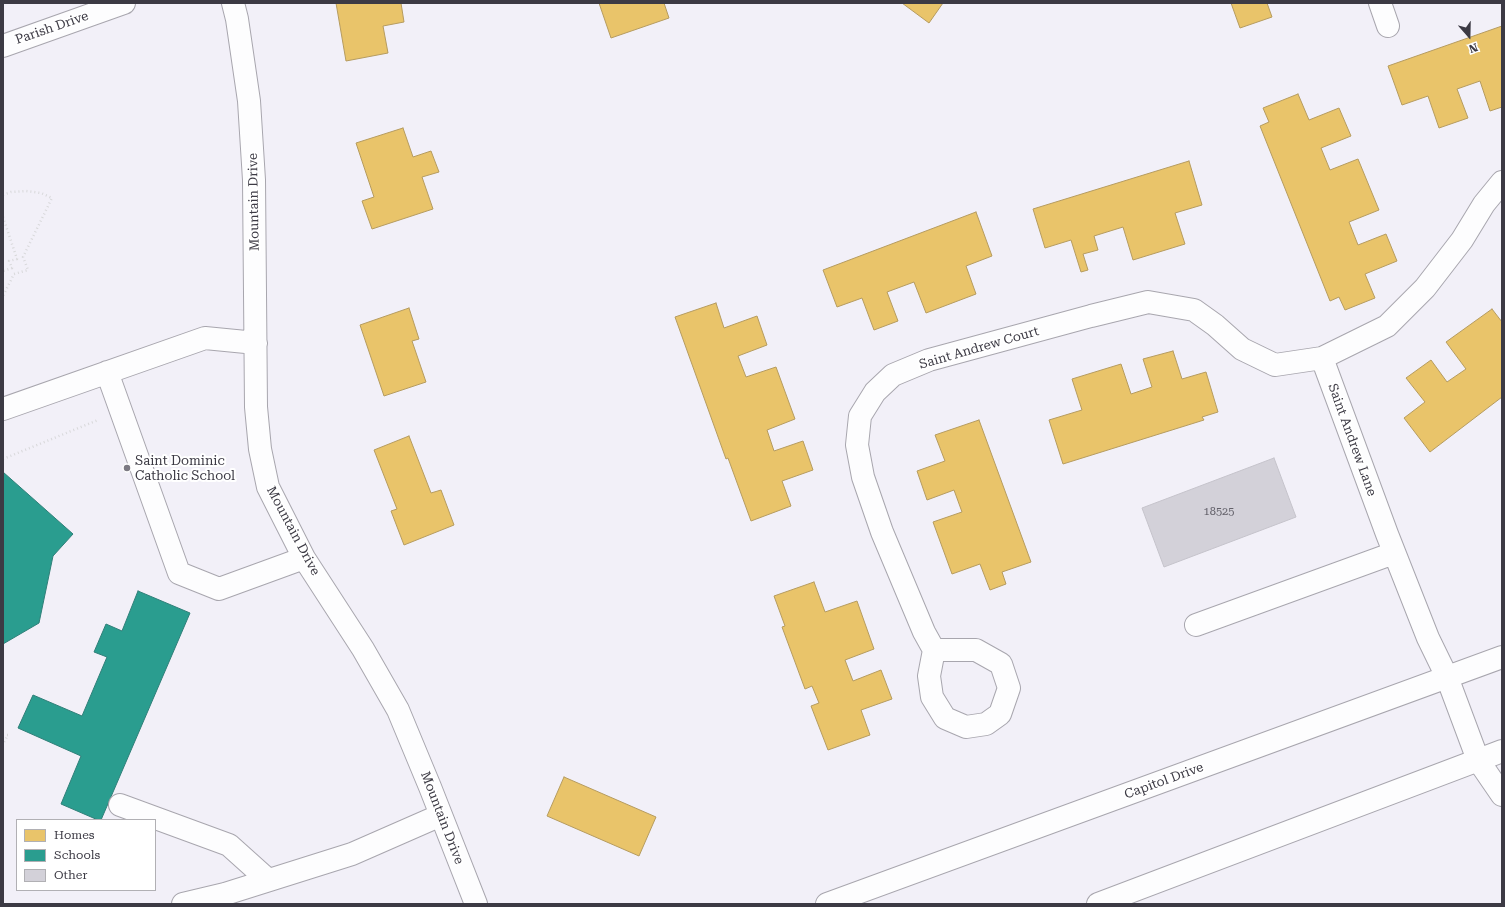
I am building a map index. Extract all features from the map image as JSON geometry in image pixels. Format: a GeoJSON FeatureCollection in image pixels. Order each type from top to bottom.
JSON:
{"type":"FeatureCollection","features":[{"type":"Feature","properties":{"kind":"street","name":"Parish Drive"},"geometry":{"type":"LineString","coordinates":[[3,46],[124,3]]}},
{"type":"Feature","properties":{"kind":"street","name":"Mountain Drive"},"geometry":{"type":"LineString","coordinates":[[233,3],[237,19],[249,101],[254,180],[257,414],[260,449],[268,487],[304,558],[363,649],[398,710],[476,904]]}},
{"type":"Feature","properties":{"kind":"street"},"geometry":{"type":"LineString","coordinates":[[1380,3],[1388,26]]}},
{"type":"Feature","properties":{"kind":"street"},"geometry":{"type":"LineString","coordinates":[[1322,358],[1387,326],[1425,288],[1462,240],[1484,204],[1502,182]]}},
{"type":"Feature","properties":{"kind":"street","name":"Saint Andrew Court"},"geometry":{"type":"LineString","coordinates":[[934,650],[924,632],[882,532],[863,477],[857,445],[860,416],[875,392],[892,375],[929,360],[1148,302],[1194,310],[1215,325],[1242,350],[1275,365],[1322,358]]}},
{"type":"Feature","properties":{"kind":"street"},"geometry":{"type":"LineString","coordinates":[[3,408],[204,338],[256,342]]}},
{"type":"Feature","properties":{"kind":"street","name":"Saint Andrew Lane"},"geometry":{"type":"LineString","coordinates":[[1322,358],[1394,553],[1478,760],[1502,794]]}},
{"type":"Feature","properties":{"kind":"street"},"geometry":{"type":"LineString","coordinates":[[107,372],[179,573],[219,589],[304,558]]}},
{"type":"Feature","properties":{"kind":"street"},"geometry":{"type":"LineString","coordinates":[[1196,625],[1394,553]]}},
{"type":"Feature","properties":{"kind":"street","name":"Capitol Drive"},"geometry":{"type":"LineString","coordinates":[[827,904],[1502,657]]}},
{"type":"Feature","properties":{"kind":"street"},"geometry":{"type":"LineString","coordinates":[[1098,904],[1502,751]]}},
{"type":"Feature","properties":{"kind":"street"},"geometry":{"type":"LineString","coordinates":[[120,805],[229,845],[268,880]]}},
{"type":"Feature","properties":{"kind":"street"},"geometry":{"type":"LineString","coordinates":[[183,904],[225,894],[352,854],[441,815]]}},
{"type":"Feature","properties":{"kind":"path"},"geometry":{"type":"LineString","coordinates":[[3,195],[12,192],[26,191],[41,193],[52,198],[23,257],[9,261],[14,274],[3,296]]}},
{"type":"Feature","properties":{"kind":"path"},"geometry":{"type":"LineString","coordinates":[[3,217],[17,259]]}},
{"type":"Feature","properties":{"kind":"path"},"geometry":{"type":"LineString","coordinates":[[14,274],[28,270],[23,257]]}},
{"type":"Feature","properties":{"kind":"path"},"geometry":{"type":"LineString","coordinates":[[3,271],[12,268]]}},
{"type":"Feature","properties":{"kind":"path"},"geometry":{"type":"LineString","coordinates":[[3,459],[85,424],[121,412]]}},
{"type":"Feature","properties":{"kind":"path"},"geometry":{"type":"LineString","coordinates":[[3,735],[8,735],[3,744]]}},
{"type":"Feature","properties":{"kind":"building: Homes"},"geometry":{"type":"Polygon","coordinates":[[[336,3],[401,3],[404,22],[383,26],[388,53],[346,61],[336,3]]]}},
{"type":"Feature","properties":{"kind":"building: Homes"},"geometry":{"type":"Polygon","coordinates":[[[599,3],[664,3],[669,18],[611,38],[599,3]]]}},
{"type":"Feature","properties":{"kind":"building: Homes"},"geometry":{"type":"Polygon","coordinates":[[[902,3],[943,3],[929,23],[902,3]]]}},
{"type":"Feature","properties":{"kind":"building: Homes"},"geometry":{"type":"Polygon","coordinates":[[[1231,3],[1267,3],[1272,17],[1240,28],[1231,3]]]}},
{"type":"Feature","properties":{"kind":"building: Homes"},"geometry":{"type":"Polygon","coordinates":[[[1502,26],[1502,107],[1490,111],[1480,81],[1457,89],[1468,118],[1439,128],[1428,96],[1402,105],[1388,66],[1502,26]]]}},
{"type":"Feature","properties":{"kind":"building: Homes"},"geometry":{"type":"Polygon","coordinates":[[[1298,94],[1309,120],[1339,108],[1351,136],[1321,148],[1330,170],[1358,159],[1379,210],[1349,222],[1358,245],[1386,234],[1397,261],[1365,274],[1375,298],[1345,310],[1339,297],[1330,301],[1260,126],[1269,122],[1263,108],[1298,94]]]}},
{"type":"Feature","properties":{"kind":"building: Homes"},"geometry":{"type":"Polygon","coordinates":[[[403,128],[413,157],[431,151],[439,172],[422,177],[433,209],[372,229],[362,201],[374,197],[356,143],[403,128]]]}},
{"type":"Feature","properties":{"kind":"building: Homes"},"geometry":{"type":"Polygon","coordinates":[[[1189,161],[1202,205],[1175,213],[1185,244],[1133,260],[1123,227],[1094,236],[1098,250],[1083,254],[1088,270],[1081,272],[1071,240],[1045,248],[1033,209],[1189,161]]]}},
{"type":"Feature","properties":{"kind":"building: Homes"},"geometry":{"type":"Polygon","coordinates":[[[976,212],[992,256],[966,266],[976,294],[926,313],[914,282],[887,292],[898,321],[874,330],[862,298],[837,307],[823,270],[976,212]]]}},
{"type":"Feature","properties":{"kind":"building: Homes"},"geometry":{"type":"Polygon","coordinates":[[[716,303],[724,328],[757,316],[767,345],[738,356],[746,377],[776,367],[795,419],[767,430],[774,451],[803,441],[813,470],[782,481],[791,506],[751,521],[728,458],[726,459],[675,317],[716,303]]]}},
{"type":"Feature","properties":{"kind":"building: Homes"},"geometry":{"type":"Polygon","coordinates":[[[409,308],[419,339],[412,341],[426,382],[384,396],[360,325],[409,308]]]}},
{"type":"Feature","properties":{"kind":"building: Homes"},"geometry":{"type":"Polygon","coordinates":[[[1492,309],[1502,322],[1502,397],[1430,452],[1404,418],[1425,402],[1406,378],[1431,360],[1447,382],[1466,369],[1446,342],[1492,309]]]}},
{"type":"Feature","properties":{"kind":"building: Homes"},"geometry":{"type":"Polygon","coordinates":[[[1173,351],[1182,379],[1206,372],[1218,412],[1202,417],[1204,420],[1063,464],[1049,420],[1082,410],[1072,379],[1121,364],[1131,394],[1152,387],[1143,359],[1173,351]]]}},
{"type":"Feature","properties":{"kind":"building: Homes"},"geometry":{"type":"Polygon","coordinates":[[[979,420],[1031,562],[1002,572],[1006,584],[990,590],[980,564],[952,574],[933,522],[962,512],[954,490],[927,500],[917,471],[945,461],[935,435],[979,420]]]}},
{"type":"Feature","properties":{"kind":"building: Homes"},"geometry":{"type":"Polygon","coordinates":[[[409,436],[431,493],[441,490],[454,525],[404,545],[391,511],[397,509],[374,450],[409,436]]]}},
{"type":"Feature","properties":{"kind":"building: Homes"},"geometry":{"type":"Polygon","coordinates":[[[814,582],[825,612],[857,601],[874,649],[845,660],[853,681],[881,670],[892,699],[861,710],[870,735],[828,750],[811,706],[819,703],[812,686],[805,689],[782,627],[785,626],[774,596],[814,582]]]}},
{"type":"Feature","properties":{"kind":"building: Homes"},"geometry":{"type":"Polygon","coordinates":[[[564,777],[656,817],[639,856],[547,816],[564,777]]]}},
{"type":"Feature","properties":{"kind":"building: Schools"},"geometry":{"type":"Polygon","coordinates":[[[3,472],[73,534],[53,556],[39,623],[3,644],[3,472]]]}},
{"type":"Feature","properties":{"kind":"building: Schools"},"geometry":{"type":"Polygon","coordinates":[[[138,591],[190,613],[101,819],[96,819],[61,804],[81,756],[18,728],[33,695],[82,716],[107,657],[94,652],[106,624],[122,631],[138,591]]]}},
{"type":"Feature","properties":{"kind":"building: Other"},"geometry":{"type":"Polygon","coordinates":[[[1274,458],[1296,517],[1164,567],[1142,508],[1274,458]]]}},
{"type":"Feature","properties":{"kind":"place","name":"Saint Dominic Catholic School"},"geometry":{"type":"Point","coordinates":[127,468]}}]}
